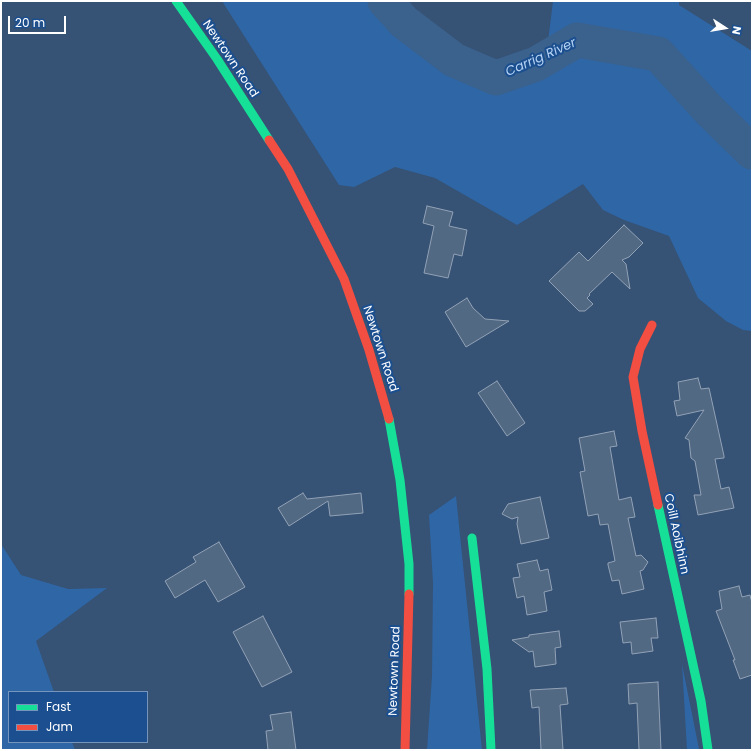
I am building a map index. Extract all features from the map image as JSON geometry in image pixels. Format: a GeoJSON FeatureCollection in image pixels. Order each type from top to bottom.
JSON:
{"type":"FeatureCollection","features":[{"type":"Feature","properties":{"kind":"main road","name":"Newtown Road"},"geometry":{"type":"LineString","coordinates":[[176,1],[288,169],[344,279],[369,350],[389,421],[400,480],[409,564],[409,635],[405,750]]}},
{"type":"Feature","properties":{"kind":"main road","name":"Coill Aoibhinn"},"geometry":{"type":"LineString","coordinates":[[652,325],[640,349],[633,378],[642,431],[700,701],[708,750]]}},
{"type":"Feature","properties":{"kind":"main road"},"geometry":{"type":"LineString","coordinates":[[472,538],[487,669],[491,750]]}},
{"type":"Feature","properties":{"kind":"shaded area"},"geometry":{"type":"Polygon","coordinates":[[[222,1],[385,1],[395,12],[424,37],[496,78],[546,58],[553,1],[679,1],[679,5],[752,51],[752,331],[743,330],[726,321],[698,298],[669,236],[624,220],[603,210],[583,184],[517,225],[435,178],[395,167],[354,187],[339,185],[222,1]]]}},
{"type":"Feature","properties":{"kind":"shaded area"},"geometry":{"type":"Polygon","coordinates":[[[456,496],[482,750],[427,750],[432,676],[433,583],[429,515],[456,496]]]}},
{"type":"Feature","properties":{"kind":"shaded area"},"geometry":{"type":"Polygon","coordinates":[[[1,544],[21,575],[68,589],[107,588],[36,641],[54,691],[8,691],[8,743],[72,743],[75,750],[1,750],[1,544]]]}},
{"type":"Feature","properties":{"kind":"shaded area"},"geometry":{"type":"Polygon","coordinates":[[[682,664],[699,749],[699,750],[687,750],[682,664]]]}},
{"type":"Feature","properties":{"kind":"building"},"geometry":{"type":"Polygon","coordinates":[[[427,206],[453,212],[449,226],[467,230],[462,256],[454,254],[448,278],[424,273],[434,226],[423,223],[427,206]]]}},
{"type":"Feature","properties":{"kind":"building"},"geometry":{"type":"Polygon","coordinates":[[[624,225],[643,243],[629,257],[622,260],[626,264],[630,289],[612,272],[589,294],[590,295],[587,298],[593,304],[585,311],[579,311],[549,281],[579,252],[588,261],[624,225]]]}},
{"type":"Feature","properties":{"kind":"building"},"geometry":{"type":"Polygon","coordinates":[[[467,298],[473,308],[485,319],[509,321],[466,347],[445,312],[467,298]]]}},
{"type":"Feature","properties":{"kind":"building"},"geometry":{"type":"Polygon","coordinates":[[[698,378],[701,389],[709,388],[724,456],[724,458],[715,459],[721,489],[729,487],[734,508],[698,515],[694,495],[701,495],[695,461],[691,458],[689,440],[685,438],[704,410],[677,416],[674,401],[680,400],[678,382],[698,378]]]}},
{"type":"Feature","properties":{"kind":"building"},"geometry":{"type":"Polygon","coordinates":[[[497,381],[525,423],[507,436],[478,393],[497,381]]]}},
{"type":"Feature","properties":{"kind":"building"},"geometry":{"type":"Polygon","coordinates":[[[614,431],[617,446],[610,447],[619,500],[631,497],[635,517],[628,518],[636,556],[641,555],[648,562],[643,570],[640,571],[644,589],[622,594],[619,580],[612,581],[608,565],[608,563],[615,561],[608,524],[600,525],[598,514],[588,516],[580,472],[585,471],[579,438],[614,431]]]}},
{"type":"Feature","properties":{"kind":"building"},"geometry":{"type":"Polygon","coordinates":[[[303,493],[307,499],[361,493],[363,513],[330,516],[328,501],[289,526],[278,508],[303,493]]]}},
{"type":"Feature","properties":{"kind":"building"},"geometry":{"type":"Polygon","coordinates":[[[540,497],[549,538],[521,544],[517,524],[518,517],[512,519],[502,514],[508,504],[540,497]]]}},
{"type":"Feature","properties":{"kind":"building"},"geometry":{"type":"Polygon","coordinates":[[[219,542],[245,587],[218,602],[205,580],[175,598],[165,581],[196,562],[193,557],[219,542]]]}},
{"type":"Feature","properties":{"kind":"building"},"geometry":{"type":"Polygon","coordinates":[[[537,560],[540,571],[548,569],[552,590],[544,592],[547,611],[527,615],[524,596],[517,598],[513,578],[520,577],[517,564],[537,560]]]}},
{"type":"Feature","properties":{"kind":"building"},"geometry":{"type":"Polygon","coordinates":[[[739,586],[742,597],[750,595],[752,603],[752,675],[740,679],[733,660],[735,660],[716,611],[722,609],[719,591],[739,586]]]}},
{"type":"Feature","properties":{"kind":"building"},"geometry":{"type":"Polygon","coordinates":[[[263,616],[292,672],[262,687],[233,632],[263,616]]]}},
{"type":"Feature","properties":{"kind":"building"},"geometry":{"type":"Polygon","coordinates":[[[656,618],[658,638],[651,638],[653,651],[632,654],[631,642],[623,643],[620,622],[656,618]]]}},
{"type":"Feature","properties":{"kind":"building"},"geometry":{"type":"Polygon","coordinates":[[[559,631],[561,647],[555,648],[556,664],[535,667],[533,651],[529,652],[512,640],[529,637],[529,635],[559,631]]]}},
{"type":"Feature","properties":{"kind":"building"},"geometry":{"type":"Polygon","coordinates":[[[658,682],[661,750],[639,750],[637,703],[629,704],[628,684],[658,682]]]}},
{"type":"Feature","properties":{"kind":"building"},"geometry":{"type":"Polygon","coordinates":[[[566,688],[568,704],[560,705],[563,750],[541,750],[539,707],[532,708],[530,690],[566,688]]]}},
{"type":"Feature","properties":{"kind":"building"},"geometry":{"type":"Polygon","coordinates":[[[291,712],[296,750],[268,750],[266,731],[273,730],[270,715],[291,712]]]}},
{"type":"Feature","properties":{"kind":"waterway","name":"Carrig River"},"geometry":{"type":"LineString","coordinates":[[385,1],[404,22],[454,60],[496,78],[536,64],[577,40],[658,54],[710,111],[752,152]]}},
{"type":"Feature","properties":{"kind":"traffic: fast"},"geometry":{"type":"LineString","coordinates":[[176,1],[217,59],[269,140]]}},
{"type":"Feature","properties":{"kind":"traffic: fast"},"geometry":{"type":"LineString","coordinates":[[389,419],[400,480],[409,564],[409,594]]}},
{"type":"Feature","properties":{"kind":"traffic: fast"},"geometry":{"type":"LineString","coordinates":[[658,505],[701,701],[708,750]]}},
{"type":"Feature","properties":{"kind":"traffic: fast"},"geometry":{"type":"LineString","coordinates":[[472,538],[487,669],[491,750]]}},
{"type":"Feature","properties":{"kind":"traffic: jam"},"geometry":{"type":"LineString","coordinates":[[269,140],[288,169],[344,279],[369,350],[389,419]]}},
{"type":"Feature","properties":{"kind":"traffic: jam"},"geometry":{"type":"LineString","coordinates":[[652,325],[640,349],[633,377],[642,431],[658,505]]}},
{"type":"Feature","properties":{"kind":"traffic: jam"},"geometry":{"type":"LineString","coordinates":[[405,750],[409,594]]}}]}
